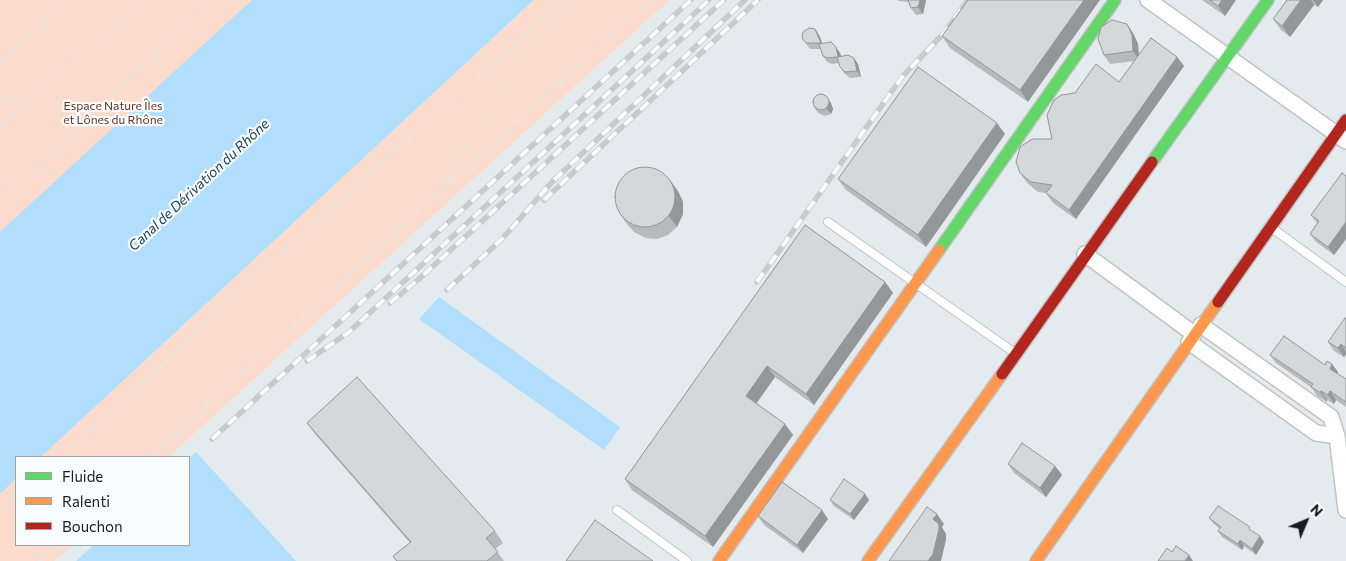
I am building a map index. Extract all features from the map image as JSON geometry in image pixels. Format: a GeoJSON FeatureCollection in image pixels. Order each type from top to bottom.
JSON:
{"type":"FeatureCollection","features":[{"type":"Feature","properties":{"kind":"street"},"geometry":{"type":"LineString","coordinates":[[720,561],[1115,0]]}},
{"type":"Feature","properties":{"kind":"street"},"geometry":{"type":"LineString","coordinates":[[1148,0],[1341,138]]}},
{"type":"Feature","properties":{"kind":"street"},"geometry":{"type":"LineString","coordinates":[[868,561],[1085,254],[1268,0]]}},
{"type":"Feature","properties":{"kind":"street"},"geometry":{"type":"LineString","coordinates":[[1036,561],[1270,227],[1341,138],[1346,120]]}},
{"type":"Feature","properties":{"kind":"street"},"geometry":{"type":"LineString","coordinates":[[1085,254],[1195,334],[1316,432],[1337,436]]}},
{"type":"Feature","properties":{"kind":"street"},"geometry":{"type":"LineString","coordinates":[[1195,334],[1331,417],[1342,450],[1346,510]]}},
{"type":"Feature","properties":{"kind":"lane"},"geometry":{"type":"LineString","coordinates":[[828,222],[1015,353]]}},
{"type":"Feature","properties":{"kind":"lane"},"geometry":{"type":"LineString","coordinates":[[1270,227],[1346,282]]}},
{"type":"Feature","properties":{"kind":"lane"},"geometry":{"type":"LineString","coordinates":[[617,510],[687,561]]}},
{"type":"Feature","properties":{"kind":"path"},"geometry":{"type":"LineString","coordinates":[[0,63],[68,0]]}},
{"type":"Feature","properties":{"kind":"path"},"geometry":{"type":"LineString","coordinates":[[0,128],[142,0]]}},
{"type":"Feature","properties":{"kind":"path"},"geometry":{"type":"LineString","coordinates":[[0,199],[216,0]]}},
{"type":"Feature","properties":{"kind":"path"},"geometry":{"type":"LineString","coordinates":[[62,456],[339,201],[564,0]]}},
{"type":"Feature","properties":{"kind":"path"},"geometry":{"type":"LineString","coordinates":[[444,187],[477,127],[529,53],[571,0]]}},
{"type":"Feature","properties":{"kind":"path"},"geometry":{"type":"LineString","coordinates":[[152,456],[444,187],[651,0]]}},
{"type":"Feature","properties":{"kind":"path"},"geometry":{"type":"LineString","coordinates":[[0,98],[29,102]]}},
{"type":"Feature","properties":{"kind":"path"},"geometry":{"type":"LineString","coordinates":[[0,513],[15,499]]}},
{"type":"Feature","properties":{"kind":"path"},"geometry":{"type":"LineString","coordinates":[[38,561],[55,546]]}},
{"type":"Feature","properties":{"kind":"shaded area"},"geometry":{"type":"Polygon","coordinates":[[[670,0],[1346,0],[1346,561],[55,561],[71,546],[190,546],[190,456],[170,456],[670,0]]]}},
{"type":"Feature","properties":{"kind":"green space","name":"Espace Nature Îles et Lônes du Rhône"},"geometry":{"type":"Polygon","coordinates":[[[0,0],[405,0],[0,369],[0,0]]]}},
{"type":"Feature","properties":{"kind":"green space"},"geometry":{"type":"Polygon","coordinates":[[[534,0],[670,0],[170,456],[42,456],[534,0]]]}},
{"type":"Feature","properties":{"kind":"green space"},"geometry":{"type":"Polygon","coordinates":[[[15,480],[15,546],[72,546],[55,561],[0,561],[0,494],[15,480]]]}},
{"type":"Feature","properties":{"kind":"water","name":"Canal de Dérivation du Rhône"},"geometry":{"type":"Polygon","coordinates":[[[252,0],[534,0],[42,456],[15,456],[15,480],[0,494],[0,232],[252,0]]]}},
{"type":"Feature","properties":{"kind":"water"},"geometry":{"type":"Polygon","coordinates":[[[439,297],[620,427],[604,450],[419,319],[439,297]]]}},
{"type":"Feature","properties":{"kind":"water"},"geometry":{"type":"Polygon","coordinates":[[[196,452],[296,561],[76,561],[93,546],[190,546],[190,457],[196,452]]]}},
{"type":"Feature","properties":{"kind":"building"},"geometry":{"type":"Polygon","coordinates":[[[908,0],[920,0],[918,7],[911,8],[908,0]]]}},
{"type":"Feature","properties":{"kind":"building"},"geometry":{"type":"Polygon","coordinates":[[[968,0],[1084,0],[1020,90],[942,36],[968,0]]]}},
{"type":"Feature","properties":{"kind":"building"},"geometry":{"type":"Polygon","coordinates":[[[1210,0],[1222,0],[1218,6],[1210,0]]]}},
{"type":"Feature","properties":{"kind":"building"},"geometry":{"type":"Polygon","coordinates":[[[1287,0],[1301,0],[1282,26],[1273,19],[1287,0]]]}},
{"type":"Feature","properties":{"kind":"building"},"geometry":{"type":"Polygon","coordinates":[[[1112,20],[1127,24],[1132,35],[1133,51],[1104,55],[1098,39],[1101,27],[1112,20]]]}},
{"type":"Feature","properties":{"kind":"building"},"geometry":{"type":"Polygon","coordinates":[[[809,28],[815,29],[821,43],[806,43],[802,38],[803,32],[809,28]]]}},
{"type":"Feature","properties":{"kind":"building"},"geometry":{"type":"Polygon","coordinates":[[[1151,38],[1177,57],[1069,210],[1046,193],[1052,185],[1031,182],[1020,173],[1016,162],[1020,147],[1032,139],[1052,139],[1047,115],[1054,100],[1061,95],[1075,93],[1096,64],[1119,82],[1151,38]]]}},
{"type":"Feature","properties":{"kind":"building"},"geometry":{"type":"Polygon","coordinates":[[[831,42],[836,47],[838,57],[848,55],[854,58],[857,71],[845,72],[840,67],[837,57],[828,58],[823,56],[819,44],[831,42]]]}},
{"type":"Feature","properties":{"kind":"building"},"geometry":{"type":"Polygon","coordinates":[[[918,67],[997,123],[918,235],[838,179],[918,67]]]}},
{"type":"Feature","properties":{"kind":"building"},"geometry":{"type":"Polygon","coordinates":[[[821,94],[829,102],[821,110],[813,102],[821,94]]]}},
{"type":"Feature","properties":{"kind":"building"},"geometry":{"type":"Polygon","coordinates":[[[645,167],[662,172],[670,180],[675,197],[670,214],[662,222],[645,227],[628,222],[620,214],[615,197],[620,180],[628,172],[645,167]]]}},
{"type":"Feature","properties":{"kind":"building"},"geometry":{"type":"Polygon","coordinates":[[[1342,173],[1346,176],[1346,222],[1328,247],[1310,234],[1319,221],[1311,215],[1342,173]]]}},
{"type":"Feature","properties":{"kind":"building"},"geometry":{"type":"Polygon","coordinates":[[[805,225],[885,282],[806,394],[767,366],[746,396],[785,424],[705,536],[625,479],[805,225]]]}},
{"type":"Feature","properties":{"kind":"building"},"geometry":{"type":"Polygon","coordinates":[[[1345,318],[1346,348],[1341,344],[1338,348],[1328,342],[1345,318]]]}},
{"type":"Feature","properties":{"kind":"building"},"geometry":{"type":"Polygon","coordinates":[[[1284,336],[1325,365],[1327,361],[1332,364],[1330,369],[1346,379],[1346,402],[1330,391],[1328,395],[1311,387],[1313,384],[1270,355],[1284,336]]]}},
{"type":"Feature","properties":{"kind":"building"},"geometry":{"type":"Polygon","coordinates":[[[357,377],[495,531],[486,538],[498,552],[487,561],[397,561],[393,556],[411,542],[307,423],[357,377]]]}},
{"type":"Feature","properties":{"kind":"building"},"geometry":{"type":"Polygon","coordinates":[[[1022,443],[1055,466],[1040,488],[1008,464],[1022,443]]]}},
{"type":"Feature","properties":{"kind":"building"},"geometry":{"type":"Polygon","coordinates":[[[844,479],[865,494],[850,514],[830,500],[844,479]]]}},
{"type":"Feature","properties":{"kind":"building"},"geometry":{"type":"Polygon","coordinates":[[[782,482],[822,510],[797,545],[758,516],[782,482]]]}},
{"type":"Feature","properties":{"kind":"building"},"geometry":{"type":"Polygon","coordinates":[[[1218,506],[1250,527],[1249,529],[1260,536],[1252,549],[1240,540],[1238,544],[1218,531],[1221,527],[1209,518],[1218,506]]]}},
{"type":"Feature","properties":{"kind":"building"},"geometry":{"type":"Polygon","coordinates":[[[927,507],[937,514],[933,519],[939,524],[933,554],[928,561],[889,561],[927,507]]]}},
{"type":"Feature","properties":{"kind":"building"},"geometry":{"type":"Polygon","coordinates":[[[595,520],[653,561],[566,561],[595,520]]]}},
{"type":"Feature","properties":{"kind":"building"},"geometry":{"type":"Polygon","coordinates":[[[1176,546],[1189,555],[1185,561],[1158,561],[1167,548],[1172,552],[1176,546]]]}},
{"type":"Feature","properties":{"kind":"railway"},"geometry":{"type":"LineString","coordinates":[[212,439],[691,0]]}},
{"type":"Feature","properties":{"kind":"railway"},"geometry":{"type":"LineString","coordinates":[[307,361],[349,332],[709,0]]}},
{"type":"Feature","properties":{"kind":"railway"},"geometry":{"type":"LineString","coordinates":[[390,303],[419,279],[724,0]]}},
{"type":"Feature","properties":{"kind":"railway"},"geometry":{"type":"LineString","coordinates":[[447,290],[503,238],[552,182],[745,0]]}},
{"type":"Feature","properties":{"kind":"railway"},"geometry":{"type":"LineString","coordinates":[[544,200],[758,0]]}},
{"type":"Feature","properties":{"kind":"railway"},"geometry":{"type":"LineString","coordinates":[[757,282],[902,77],[944,33],[968,0]]}},
{"type":"Feature","properties":{"kind":"traffic: fast"},"geometry":{"type":"LineString","coordinates":[[939,250],[1115,0]]}},
{"type":"Feature","properties":{"kind":"traffic: fast"},"geometry":{"type":"LineString","coordinates":[[1152,162],[1268,0]]}},
{"type":"Feature","properties":{"kind":"traffic: slow"},"geometry":{"type":"LineString","coordinates":[[719,561],[939,250]]}},
{"type":"Feature","properties":{"kind":"traffic: slow"},"geometry":{"type":"LineString","coordinates":[[1036,561],[1218,302]]}},
{"type":"Feature","properties":{"kind":"traffic: slow"},"geometry":{"type":"LineString","coordinates":[[868,561],[1002,374]]}},
{"type":"Feature","properties":{"kind":"traffic: jam"},"geometry":{"type":"LineString","coordinates":[[1218,302],[1346,120]]}},
{"type":"Feature","properties":{"kind":"traffic: jam"},"geometry":{"type":"LineString","coordinates":[[1002,374],[1152,162]]}}]}
